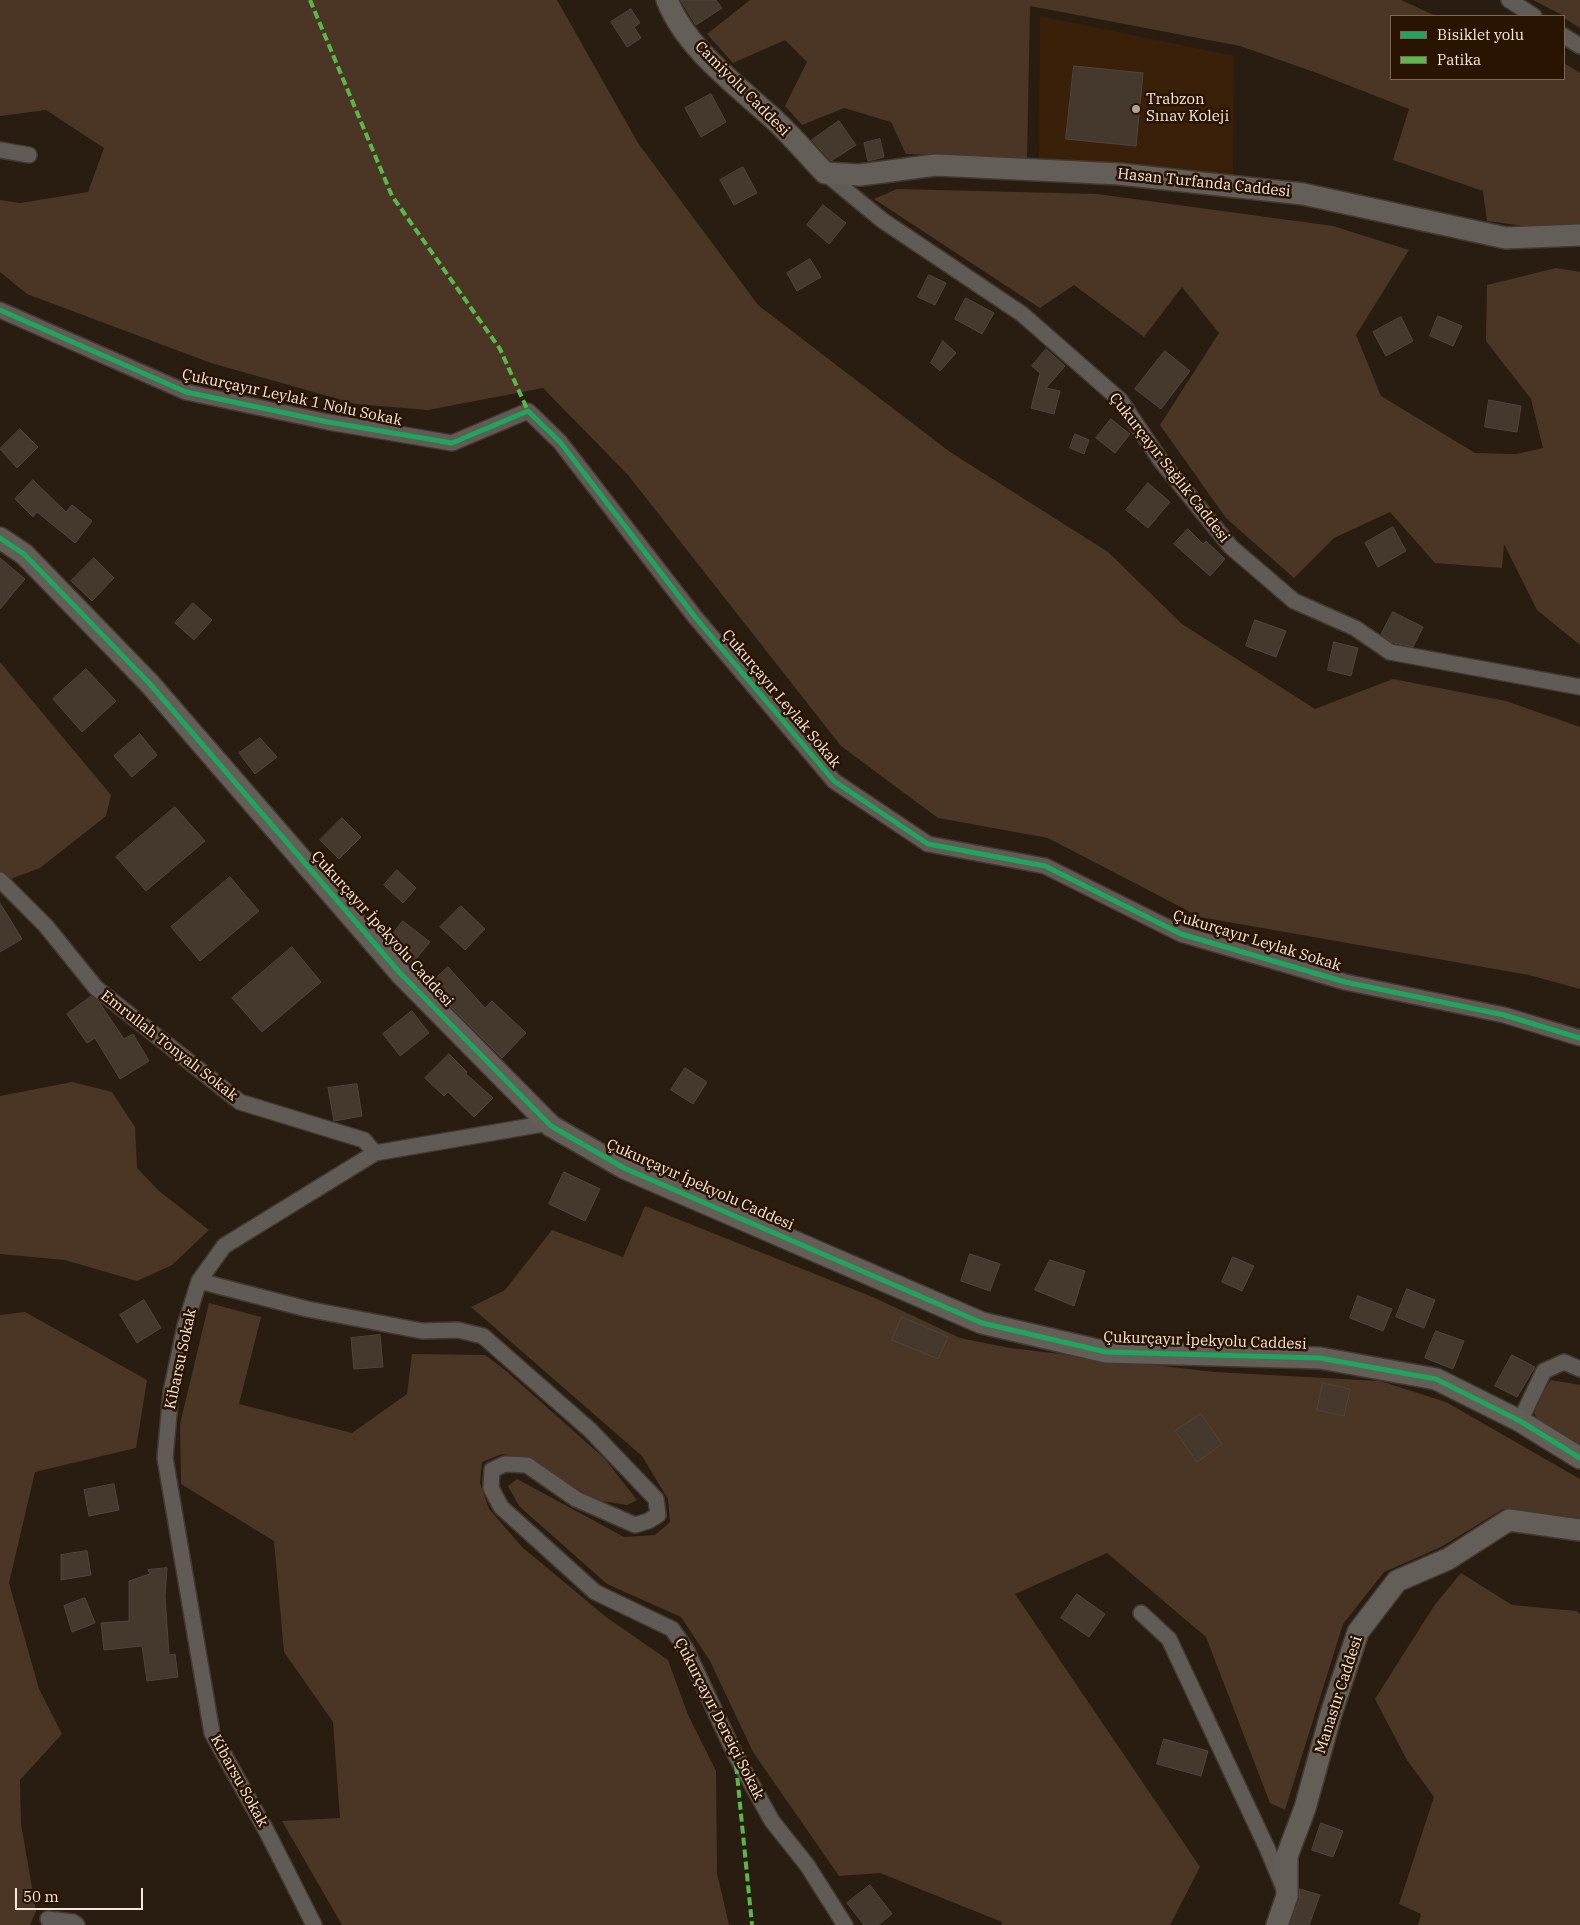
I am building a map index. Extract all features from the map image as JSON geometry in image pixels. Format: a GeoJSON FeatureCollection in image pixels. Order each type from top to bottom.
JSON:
{"type":"FeatureCollection","features":[{"type":"Feature","properties":{"kind":"street","name":"Camiyolu Caddesi"},"geometry":{"type":"LineString","coordinates":[[667,0],[674,17],[709,60],[781,126],[825,173]]}},
{"type":"Feature","properties":{"kind":"street"},"geometry":{"type":"LineString","coordinates":[[1509,0],[1532,15]]}},
{"type":"Feature","properties":{"kind":"street"},"geometry":{"type":"LineString","coordinates":[[1565,37],[1580,46]]}},
{"type":"Feature","properties":{"kind":"street"},"geometry":{"type":"LineString","coordinates":[[0,150],[29,155]]}},
{"type":"Feature","properties":{"kind":"street","name":"Hasan Turfanda Caddesi"},"geometry":{"type":"LineString","coordinates":[[825,173],[860,176],[936,165],[1119,174],[1303,194],[1506,238],[1580,235]]}},
{"type":"Feature","properties":{"kind":"street","name":"Çukurçayır Sağlık Caddesi"},"geometry":{"type":"LineString","coordinates":[[825,173],[882,220],[1022,314],[1120,400],[1161,461],[1231,547],[1294,601],[1355,628],[1390,652],[1580,687]]}},
{"type":"Feature","properties":{"kind":"street","name":"Çukurçayır Leylak 1 Nolu Sokak"},"geometry":{"type":"LineString","coordinates":[[0,310],[186,392],[328,422],[452,443],[528,411]]}},
{"type":"Feature","properties":{"kind":"street","name":"Çukurçayır Leylak Sokak"},"geometry":{"type":"LineString","coordinates":[[528,411],[560,442],[695,617],[834,781],[928,844],[1045,866],[1181,934],[1345,982],[1504,1015],[1580,1038]]}},
{"type":"Feature","properties":{"kind":"street","name":"Çukurçayır İpekyolu Caddesi"},"geometry":{"type":"LineString","coordinates":[[0,538],[24,554],[150,684],[400,973],[549,1123],[624,1168],[982,1323],[1106,1352],[1320,1358],[1436,1379],[1520,1421],[1580,1458]]}},
{"type":"Feature","properties":{"kind":"street","name":"Emrullah Tonyalı Sokak"},"geometry":{"type":"LineString","coordinates":[[0,880],[46,926],[96,988],[240,1102],[364,1140],[375,1153]]}},
{"type":"Feature","properties":{"kind":"street","name":"Kibarsu Sokak"},"geometry":{"type":"LineString","coordinates":[[314,1925],[267,1832],[212,1733],[165,1458],[171,1392],[185,1326],[199,1281],[224,1246],[375,1153],[549,1123]]}},
{"type":"Feature","properties":{"kind":"street","name":"Çukurçayır Dereiçi Sokak"},"geometry":{"type":"LineString","coordinates":[[199,1281],[307,1310],[422,1330],[458,1330],[483,1336],[590,1430],[656,1499],[658,1515],[635,1525],[576,1499],[527,1465],[505,1464],[492,1470],[491,1488],[501,1507],[595,1592],[672,1629],[686,1650],[735,1754],[772,1821],[807,1865],[845,1925]]}},
{"type":"Feature","properties":{"kind":"street"},"geometry":{"type":"LineString","coordinates":[[1520,1421],[1544,1371],[1564,1362],[1580,1369]]}},
{"type":"Feature","properties":{"kind":"street","name":"Manastır Caddesi"},"geometry":{"type":"LineString","coordinates":[[1277,1925],[1287,1896],[1287,1856],[1305,1808],[1331,1714],[1358,1632],[1397,1581],[1448,1559],[1509,1520],[1580,1530]]}},
{"type":"Feature","properties":{"kind":"street"},"geometry":{"type":"LineString","coordinates":[[1141,1613],[1169,1639],[1267,1848],[1287,1896]]}},
{"type":"Feature","properties":{"kind":"street"},"geometry":{"type":"LineString","coordinates":[[48,1919],[73,1922],[77,1925]]}},
{"type":"Feature","properties":{"kind":"shaded area"},"geometry":{"type":"Polygon","coordinates":[[[0,0],[557,0],[638,143],[758,305],[950,452],[1108,552],[1182,624],[1315,709],[1393,679],[1506,701],[1580,727],[1580,989],[1529,975],[1200,917],[1048,838],[938,818],[841,746],[628,475],[543,388],[428,410],[356,404],[211,363],[27,294],[0,272],[0,200],[20,203],[88,192],[104,148],[46,110],[0,116],[0,0]]]}},
{"type":"Feature","properties":{"kind":"shaded area"},"geometry":{"type":"Polygon","coordinates":[[[750,0],[1401,0],[1434,15],[1390,15],[1390,80],[1565,80],[1565,64],[1580,73],[1580,225],[1539,228],[1487,221],[1483,191],[1393,160],[1409,109],[1317,73],[1240,46],[1030,6],[1027,159],[906,154],[891,122],[844,108],[802,125],[785,106],[807,62],[785,40],[733,63],[707,34],[750,0]]]}},
{"type":"Feature","properties":{"kind":"shaded area"},"geometry":{"type":"Polygon","coordinates":[[[1533,0],[1580,0],[1580,28],[1565,19],[1565,15],[1533,0]]]}},
{"type":"Feature","properties":{"kind":"shaded area","name":"Trabzon Sınav Koleji"},"geometry":{"type":"Polygon","coordinates":[[[1040,16],[1234,56],[1233,176],[1039,162],[1040,16]]]}},
{"type":"Feature","properties":{"kind":"shaded area"},"geometry":{"type":"Polygon","coordinates":[[[897,189],[1097,194],[1333,226],[1409,250],[1356,335],[1381,396],[1475,453],[1516,454],[1543,448],[1531,399],[1486,341],[1487,285],[1556,268],[1580,272],[1580,645],[1537,610],[1504,544],[1502,568],[1435,563],[1390,512],[1334,538],[1294,578],[1226,518],[1160,425],[1219,333],[1182,287],[1144,337],[1074,285],[1040,308],[874,199],[897,189]]]}},
{"type":"Feature","properties":{"kind":"shaded area"},"geometry":{"type":"Polygon","coordinates":[[[0,662],[111,795],[106,816],[40,868],[0,883],[0,662]]]}},
{"type":"Feature","properties":{"kind":"shaded area"},"geometry":{"type":"Polygon","coordinates":[[[72,1082],[112,1092],[135,1127],[137,1168],[159,1191],[209,1230],[172,1265],[137,1281],[65,1260],[0,1254],[0,1096],[72,1082]]]}},
{"type":"Feature","properties":{"kind":"shaded area"},"geometry":{"type":"Polygon","coordinates":[[[645,1206],[875,1298],[960,1338],[1010,1348],[1214,1372],[1380,1381],[1446,1402],[1580,1479],[1580,1518],[1503,1509],[1441,1547],[1384,1572],[1343,1624],[1285,1810],[1270,1803],[1206,1637],[1107,1553],[1015,1594],[1200,1867],[1170,1925],[1001,1925],[1002,1922],[880,1873],[839,1876],[753,1752],[710,1661],[681,1617],[607,1584],[519,1506],[508,1486],[517,1479],[624,1537],[655,1535],[670,1522],[668,1499],[642,1456],[471,1307],[505,1290],[552,1230],[623,1257],[645,1206]]]}},
{"type":"Feature","properties":{"kind":"shaded area"},"geometry":{"type":"Polygon","coordinates":[[[209,1303],[261,1317],[239,1404],[352,1433],[407,1394],[412,1354],[485,1355],[505,1370],[605,1459],[637,1500],[627,1505],[596,1500],[528,1460],[502,1454],[482,1462],[480,1483],[489,1509],[522,1547],[606,1617],[668,1660],[688,1715],[716,1771],[717,1873],[729,1925],[342,1925],[282,1821],[340,1818],[333,1722],[284,1652],[274,1541],[181,1484],[180,1424],[209,1303]]]}},
{"type":"Feature","properties":{"kind":"shaded area"},"geometry":{"type":"Polygon","coordinates":[[[25,1312],[147,1380],[136,1448],[35,1472],[9,1583],[39,1689],[62,1734],[20,1780],[21,1824],[36,1911],[30,1925],[0,1925],[0,1315],[25,1312]]]}},
{"type":"Feature","properties":{"kind":"shaded area"},"geometry":{"type":"Polygon","coordinates":[[[1551,1380],[1580,1385],[1580,1449],[1542,1427],[1534,1413],[1544,1390],[1551,1380]]]}},
{"type":"Feature","properties":{"kind":"shaded area"},"geometry":{"type":"Polygon","coordinates":[[[1461,1573],[1512,1605],[1576,1611],[1580,1614],[1580,1925],[1418,1925],[1421,1914],[1399,1904],[1434,1797],[1407,1760],[1375,1699],[1434,1606],[1461,1573]]]}},
{"type":"Feature","properties":{"kind":"building"},"geometry":{"type":"Polygon","coordinates":[[[681,0],[716,0],[722,8],[696,25],[681,0]]]}},
{"type":"Feature","properties":{"kind":"building"},"geometry":{"type":"Polygon","coordinates":[[[631,9],[640,23],[634,27],[641,38],[627,47],[611,22],[631,9]]]}},
{"type":"Feature","properties":{"kind":"building"},"geometry":{"type":"Polygon","coordinates":[[[1074,66],[1143,73],[1136,146],[1066,139],[1074,66]]]}},
{"type":"Feature","properties":{"kind":"building"},"geometry":{"type":"Polygon","coordinates":[[[711,94],[726,122],[701,137],[685,108],[711,94]]]}},
{"type":"Feature","properties":{"kind":"building"},"geometry":{"type":"Polygon","coordinates":[[[839,121],[856,145],[831,161],[812,140],[839,121]]]}},
{"type":"Feature","properties":{"kind":"building"},"geometry":{"type":"Polygon","coordinates":[[[880,139],[884,157],[868,161],[864,143],[880,139]]]}},
{"type":"Feature","properties":{"kind":"building"},"geometry":{"type":"Polygon","coordinates":[[[743,167],[757,193],[734,205],[720,180],[743,167]]]}},
{"type":"Feature","properties":{"kind":"building"},"geometry":{"type":"Polygon","coordinates":[[[823,205],[846,223],[829,244],[807,225],[823,205]]]}},
{"type":"Feature","properties":{"kind":"building"},"geometry":{"type":"Polygon","coordinates":[[[810,259],[821,277],[797,291],[787,273],[810,259]]]}},
{"type":"Feature","properties":{"kind":"building"},"geometry":{"type":"Polygon","coordinates":[[[929,275],[946,283],[935,305],[918,297],[929,275]]]}},
{"type":"Feature","properties":{"kind":"building"},"geometry":{"type":"Polygon","coordinates":[[[966,298],[994,313],[982,334],[955,319],[966,298]]]}},
{"type":"Feature","properties":{"kind":"building"},"geometry":{"type":"Polygon","coordinates":[[[1438,316],[1462,326],[1453,346],[1430,336],[1438,316]]]}},
{"type":"Feature","properties":{"kind":"building"},"geometry":{"type":"Polygon","coordinates":[[[1401,317],[1413,341],[1386,356],[1373,332],[1401,317]]]}},
{"type":"Feature","properties":{"kind":"building"},"geometry":{"type":"Polygon","coordinates":[[[943,341],[956,353],[940,371],[931,363],[943,341]]]}},
{"type":"Feature","properties":{"kind":"building"},"geometry":{"type":"Polygon","coordinates":[[[1046,349],[1065,366],[1046,388],[1060,391],[1054,414],[1031,408],[1040,373],[1032,366],[1046,349]]]}},
{"type":"Feature","properties":{"kind":"building"},"geometry":{"type":"Polygon","coordinates":[[[1165,351],[1190,371],[1161,409],[1135,389],[1165,351]]]}},
{"type":"Feature","properties":{"kind":"building"},"geometry":{"type":"Polygon","coordinates":[[[1489,400],[1521,406],[1517,432],[1485,427],[1489,400]]]}},
{"type":"Feature","properties":{"kind":"building"},"geometry":{"type":"Polygon","coordinates":[[[1111,419],[1130,434],[1115,453],[1096,438],[1111,419]]]}},
{"type":"Feature","properties":{"kind":"building"},"geometry":{"type":"Polygon","coordinates":[[[20,429],[38,447],[17,468],[0,449],[20,429]]]}},
{"type":"Feature","properties":{"kind":"building"},"geometry":{"type":"Polygon","coordinates":[[[1075,434],[1089,440],[1084,454],[1070,448],[1075,434]]]}},
{"type":"Feature","properties":{"kind":"building"},"geometry":{"type":"Polygon","coordinates":[[[33,480],[66,512],[72,505],[92,521],[75,543],[37,512],[33,517],[15,499],[33,480]]]}},
{"type":"Feature","properties":{"kind":"building"},"geometry":{"type":"Polygon","coordinates":[[[1148,483],[1170,502],[1148,528],[1126,510],[1148,483]]]}},
{"type":"Feature","properties":{"kind":"building"},"geometry":{"type":"Polygon","coordinates":[[[1393,527],[1406,551],[1378,567],[1365,543],[1393,527]]]}},
{"type":"Feature","properties":{"kind":"building"},"geometry":{"type":"Polygon","coordinates":[[[1188,529],[1203,544],[1206,541],[1225,559],[1210,576],[1174,544],[1188,529]]]}},
{"type":"Feature","properties":{"kind":"building"},"geometry":{"type":"Polygon","coordinates":[[[0,558],[25,579],[0,609],[0,558]]]}},
{"type":"Feature","properties":{"kind":"building"},"geometry":{"type":"Polygon","coordinates":[[[94,558],[114,578],[92,601],[71,581],[94,558]]]}},
{"type":"Feature","properties":{"kind":"building"},"geometry":{"type":"Polygon","coordinates":[[[193,603],[212,620],[194,640],[175,623],[193,603]]]}},
{"type":"Feature","properties":{"kind":"building"},"geometry":{"type":"Polygon","coordinates":[[[1393,612],[1423,627],[1413,647],[1394,643],[1381,635],[1393,612]]]}},
{"type":"Feature","properties":{"kind":"building"},"geometry":{"type":"Polygon","coordinates":[[[1255,620],[1286,631],[1276,657],[1246,646],[1255,620]]]}},
{"type":"Feature","properties":{"kind":"building"},"geometry":{"type":"Polygon","coordinates":[[[1334,642],[1358,648],[1351,676],[1328,670],[1334,642]]]}},
{"type":"Feature","properties":{"kind":"building"},"geometry":{"type":"Polygon","coordinates":[[[86,669],[116,701],[82,732],[53,699],[86,669]]]}},
{"type":"Feature","properties":{"kind":"building"},"geometry":{"type":"Polygon","coordinates":[[[140,734],[157,755],[132,777],[114,756],[140,734]]]}},
{"type":"Feature","properties":{"kind":"building"},"geometry":{"type":"Polygon","coordinates":[[[260,738],[277,757],[255,774],[239,753],[260,738]]]}},
{"type":"Feature","properties":{"kind":"building"},"geometry":{"type":"Polygon","coordinates":[[[175,807],[205,841],[146,891],[116,857],[175,807]]]}},
{"type":"Feature","properties":{"kind":"building"},"geometry":{"type":"Polygon","coordinates":[[[342,818],[361,837],[339,859],[320,840],[342,818]]]}},
{"type":"Feature","properties":{"kind":"building"},"geometry":{"type":"Polygon","coordinates":[[[397,870],[416,888],[403,903],[384,885],[397,870]]]}},
{"type":"Feature","properties":{"kind":"building"},"geometry":{"type":"Polygon","coordinates":[[[230,877],[259,911],[200,961],[171,927],[230,877]]]}},
{"type":"Feature","properties":{"kind":"building"},"geometry":{"type":"Polygon","coordinates":[[[0,903],[22,939],[0,952],[0,903]]]}},
{"type":"Feature","properties":{"kind":"building"},"geometry":{"type":"Polygon","coordinates":[[[461,906],[485,929],[465,950],[440,927],[461,906]]]}},
{"type":"Feature","properties":{"kind":"building"},"geometry":{"type":"Polygon","coordinates":[[[403,921],[430,942],[411,965],[388,940],[403,921]]]}},
{"type":"Feature","properties":{"kind":"building"},"geometry":{"type":"Polygon","coordinates":[[[292,947],[321,982],[262,1032],[232,998],[292,947]]]}},
{"type":"Feature","properties":{"kind":"building"},"geometry":{"type":"Polygon","coordinates":[[[448,967],[485,1008],[492,1001],[526,1033],[502,1058],[429,985],[448,967]]]}},
{"type":"Feature","properties":{"kind":"building"},"geometry":{"type":"Polygon","coordinates":[[[92,996],[99,1002],[124,1039],[133,1034],[149,1061],[120,1079],[95,1038],[87,1043],[67,1014],[92,996]]]}},
{"type":"Feature","properties":{"kind":"building"},"geometry":{"type":"Polygon","coordinates":[[[412,1011],[429,1033],[400,1056],[383,1034],[412,1011]]]}},
{"type":"Feature","properties":{"kind":"building"},"geometry":{"type":"Polygon","coordinates":[[[449,1054],[467,1072],[466,1074],[493,1098],[474,1117],[448,1092],[444,1096],[425,1078],[449,1054]]]}},
{"type":"Feature","properties":{"kind":"building"},"geometry":{"type":"Polygon","coordinates":[[[685,1068],[707,1082],[693,1104],[671,1090],[685,1068]]]}},
{"type":"Feature","properties":{"kind":"building"},"geometry":{"type":"Polygon","coordinates":[[[357,1084],[362,1116],[334,1121],[328,1088],[357,1084]]]}},
{"type":"Feature","properties":{"kind":"building"},"geometry":{"type":"Polygon","coordinates":[[[564,1172],[600,1189],[585,1221],[549,1204],[564,1172]]]}},
{"type":"Feature","properties":{"kind":"building"},"geometry":{"type":"Polygon","coordinates":[[[970,1254],[1000,1264],[990,1291],[961,1281],[970,1254]]]}},
{"type":"Feature","properties":{"kind":"building"},"geometry":{"type":"Polygon","coordinates":[[[1233,1257],[1254,1266],[1242,1291],[1222,1282],[1233,1257]]]}},
{"type":"Feature","properties":{"kind":"building"},"geometry":{"type":"Polygon","coordinates":[[[1050,1260],[1085,1271],[1074,1306],[1035,1290],[1050,1260]]]}},
{"type":"Feature","properties":{"kind":"building"},"geometry":{"type":"Polygon","coordinates":[[[1407,1289],[1435,1300],[1424,1328],[1396,1317],[1407,1289]]]}},
{"type":"Feature","properties":{"kind":"building"},"geometry":{"type":"Polygon","coordinates":[[[1358,1296],[1392,1309],[1383,1331],[1350,1318],[1358,1296]]]}},
{"type":"Feature","properties":{"kind":"building"},"geometry":{"type":"Polygon","coordinates":[[[144,1300],[161,1328],[137,1343],[120,1315],[144,1300]]]}},
{"type":"Feature","properties":{"kind":"building"},"geometry":{"type":"Polygon","coordinates":[[[902,1317],[948,1337],[938,1359],[892,1340],[902,1317]]]}},
{"type":"Feature","properties":{"kind":"building"},"geometry":{"type":"Polygon","coordinates":[[[1436,1331],[1464,1341],[1453,1369],[1425,1358],[1436,1331]]]}},
{"type":"Feature","properties":{"kind":"building"},"geometry":{"type":"Polygon","coordinates":[[[380,1335],[383,1367],[354,1369],[351,1338],[380,1335]]]}},
{"type":"Feature","properties":{"kind":"building"},"geometry":{"type":"Polygon","coordinates":[[[1512,1355],[1535,1367],[1517,1397],[1495,1386],[1512,1355]]]}},
{"type":"Feature","properties":{"kind":"building"},"geometry":{"type":"Polygon","coordinates":[[[1323,1383],[1350,1389],[1344,1416],[1317,1410],[1323,1383]]]}},
{"type":"Feature","properties":{"kind":"building"},"geometry":{"type":"Polygon","coordinates":[[[1201,1414],[1222,1444],[1197,1462],[1175,1431],[1201,1414]]]}},
{"type":"Feature","properties":{"kind":"building"},"geometry":{"type":"Polygon","coordinates":[[[114,1484],[119,1510],[89,1516],[84,1490],[114,1484]]]}},
{"type":"Feature","properties":{"kind":"building"},"geometry":{"type":"Polygon","coordinates":[[[87,1551],[91,1575],[61,1580],[61,1555],[87,1551]]]}},
{"type":"Feature","properties":{"kind":"building"},"geometry":{"type":"Polygon","coordinates":[[[167,1568],[165,1596],[169,1655],[175,1654],[178,1677],[147,1681],[142,1646],[104,1650],[101,1623],[129,1621],[129,1581],[150,1574],[148,1570],[167,1568]]]}},
{"type":"Feature","properties":{"kind":"building"},"geometry":{"type":"Polygon","coordinates":[[[1077,1594],[1105,1614],[1089,1637],[1061,1618],[1077,1594]]]}},
{"type":"Feature","properties":{"kind":"building"},"geometry":{"type":"Polygon","coordinates":[[[85,1598],[95,1623],[72,1632],[64,1606],[85,1598]]]}},
{"type":"Feature","properties":{"kind":"building"},"geometry":{"type":"Polygon","coordinates":[[[1164,1739],[1208,1751],[1201,1776],[1157,1764],[1164,1739]]]}},
{"type":"Feature","properties":{"kind":"building"},"geometry":{"type":"Polygon","coordinates":[[[1321,1823],[1343,1831],[1333,1857],[1312,1850],[1321,1823]]]}},
{"type":"Feature","properties":{"kind":"building"},"geometry":{"type":"Polygon","coordinates":[[[870,1885],[892,1914],[878,1925],[864,1925],[847,1903],[870,1885]]]}},
{"type":"Feature","properties":{"kind":"building"},"geometry":{"type":"Polygon","coordinates":[[[1300,1889],[1320,1895],[1309,1925],[1290,1925],[1299,1900],[1300,1889]]]}},
{"type":"Feature","properties":{"kind":"marked path"},"geometry":{"type":"LineString","coordinates":[[310,0],[392,196],[500,349],[528,411]]}},
{"type":"Feature","properties":{"kind":"marked path"},"geometry":{"type":"LineString","coordinates":[[735,1754],[752,1925]]}},
{"type":"Feature","properties":{"kind":"cycle path"},"geometry":{"type":"LineString","coordinates":[[0,310],[186,392],[328,422],[452,443],[528,411],[560,442],[695,617],[834,781],[928,844],[1045,866],[1181,934],[1345,982],[1504,1015],[1580,1038]]}},
{"type":"Feature","properties":{"kind":"cycle path"},"geometry":{"type":"LineString","coordinates":[[0,538],[24,554],[150,684],[400,973],[551,1126],[624,1168],[982,1323],[1106,1352],[1320,1358],[1436,1379],[1520,1421],[1580,1458]]}},
{"type":"Feature","properties":{"kind":"place","name":"Trabzon Sınav Koleji"},"geometry":{"type":"Point","coordinates":[1136,109]}}]}
